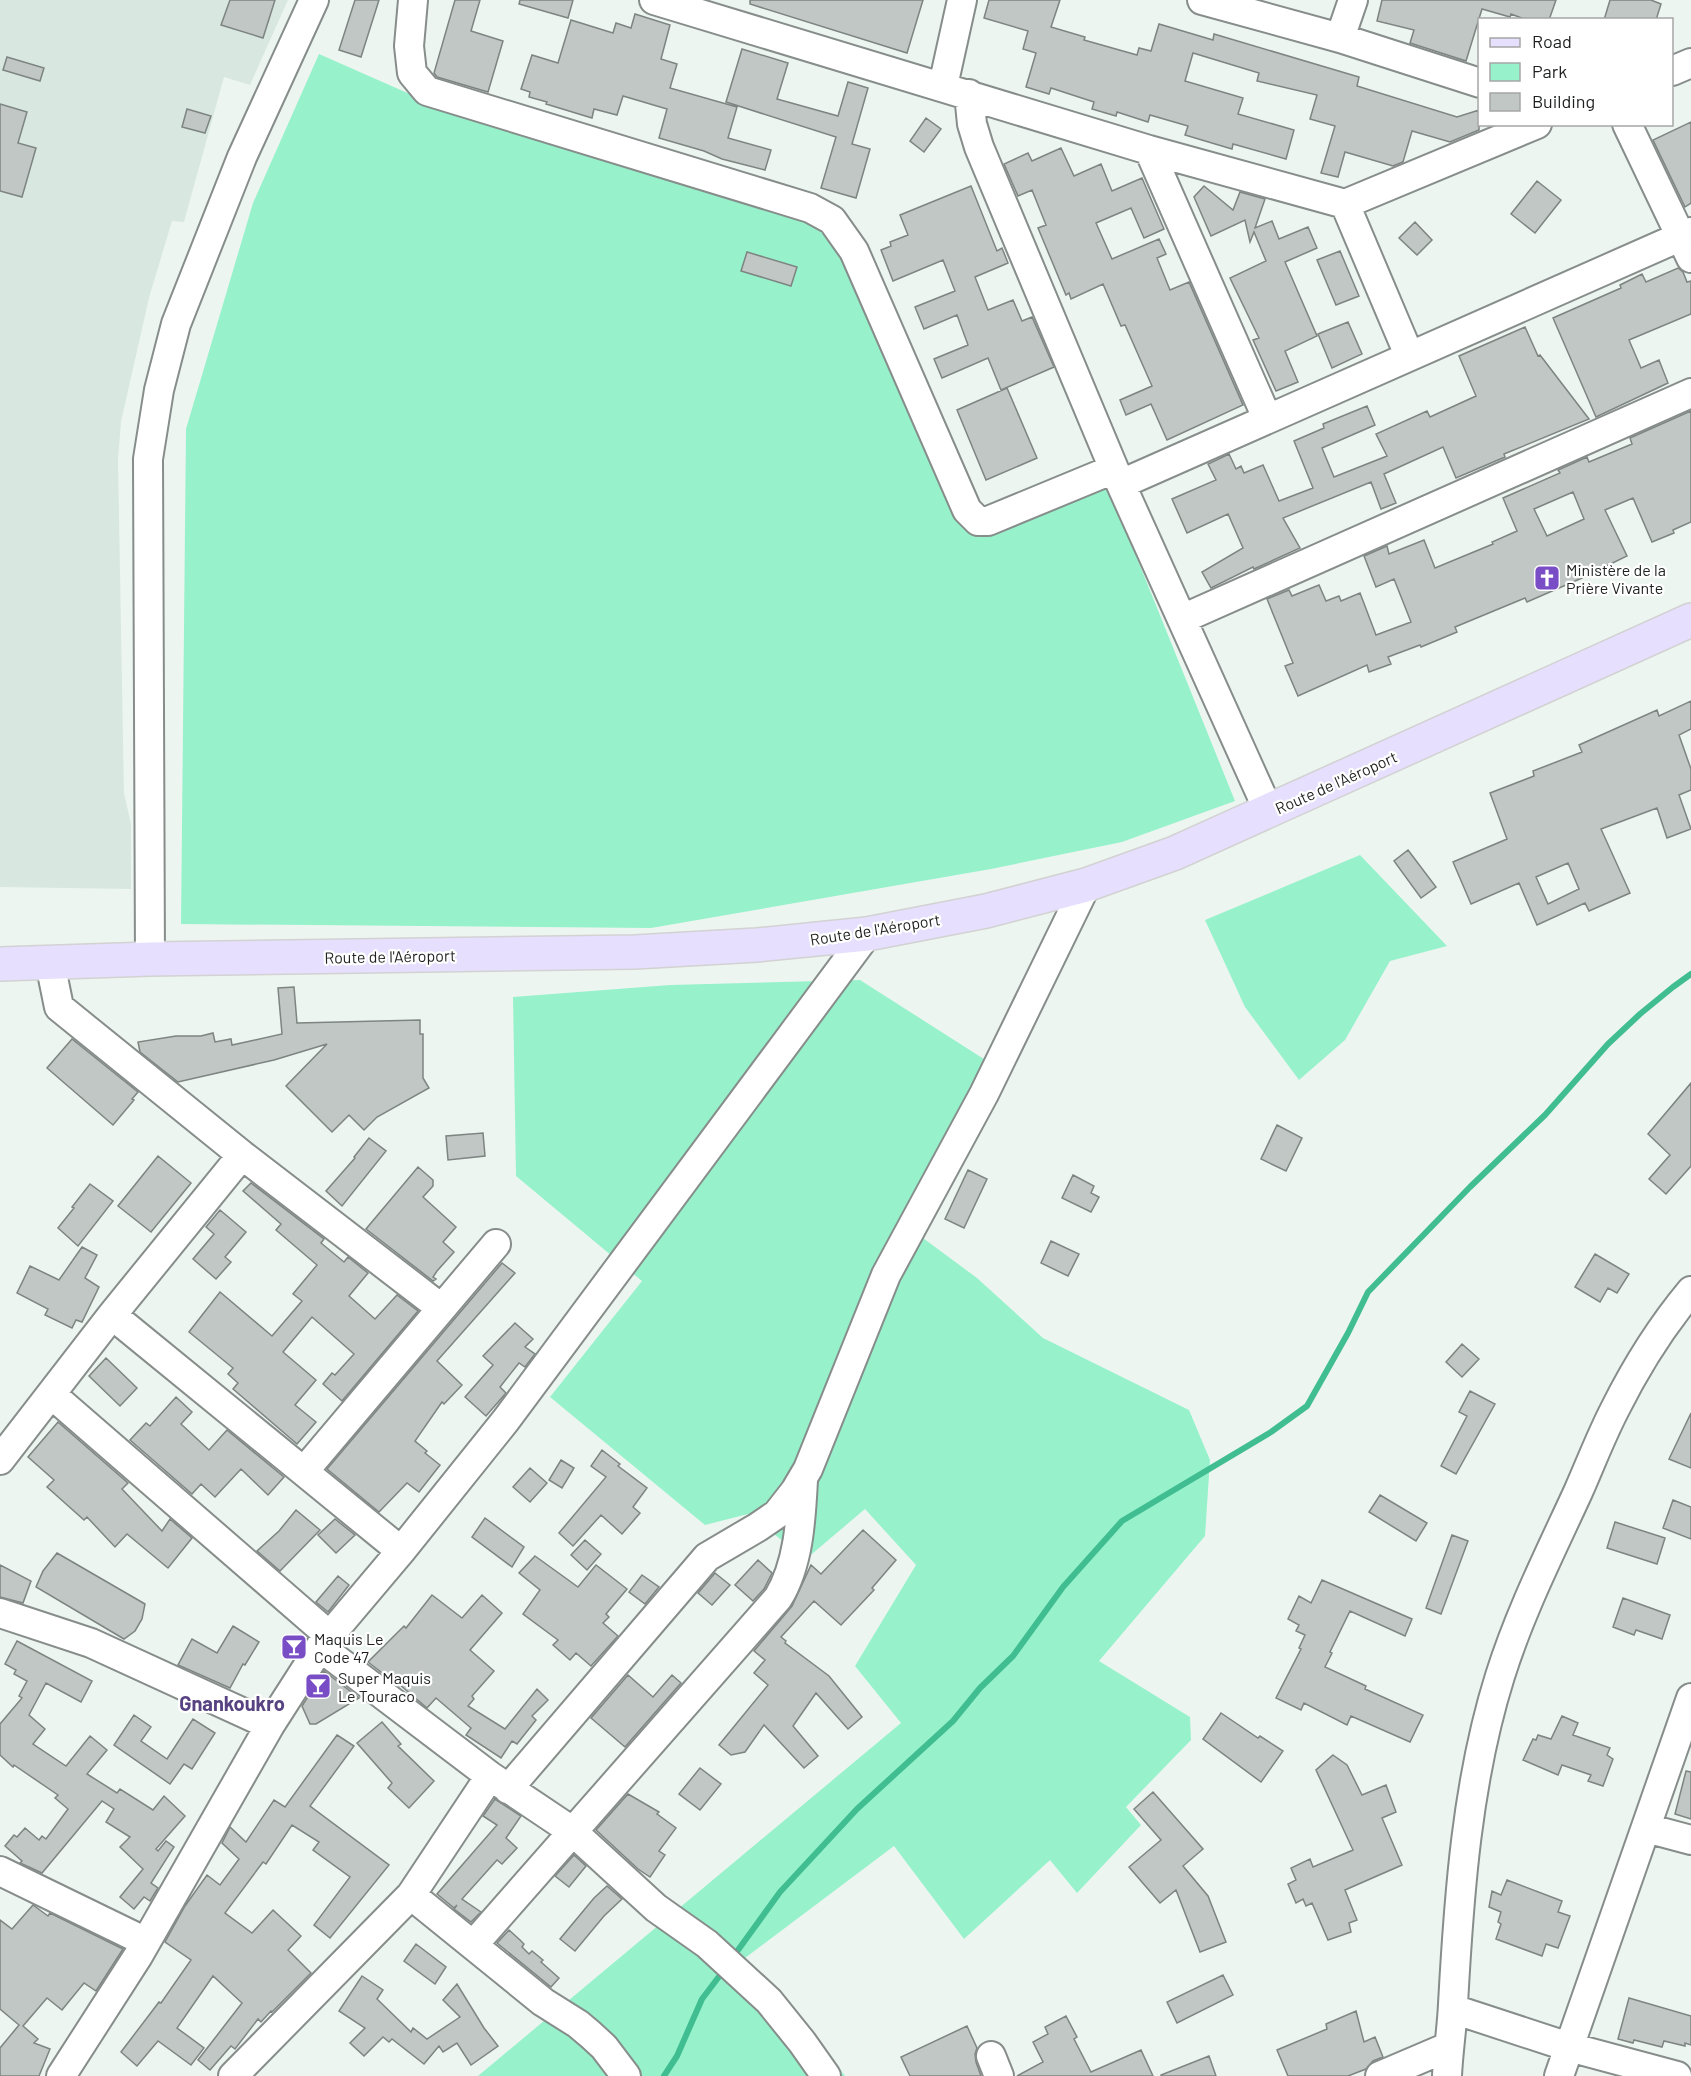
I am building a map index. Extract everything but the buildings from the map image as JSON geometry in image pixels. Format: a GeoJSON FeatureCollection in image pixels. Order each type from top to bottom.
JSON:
{"type":"FeatureCollection","features":[{"type":"Feature","properties":{"kind":"main road","name":"Route de l'Aéroport"},"geometry":{"type":"LineString","coordinates":[[0,964],[150,959],[635,952],[757,945],[867,933],[986,910],[1086,885],[1175,853],[1691,620]]}},
{"type":"Feature","properties":{"kind":"street"},"geometry":{"type":"LineString","coordinates":[[150,959],[148,459],[157,402],[176,324],[245,148],[314,0]]}},
{"type":"Feature","properties":{"kind":"street"},"geometry":{"type":"LineString","coordinates":[[413,0],[409,46],[412,73],[427,91],[810,208],[832,220],[854,251],[967,510],[978,521],[988,521],[1117,476],[1267,418],[1409,355],[1688,242],[1628,126]]}},
{"type":"Feature","properties":{"kind":"street"},"geometry":{"type":"LineString","coordinates":[[654,0],[1149,150],[1345,204],[1532,126]]}},
{"type":"Feature","properties":{"kind":"street"},"geometry":{"type":"LineString","coordinates":[[962,0],[956,90],[1117,476],[1269,812]]}},
{"type":"Feature","properties":{"kind":"street"},"geometry":{"type":"LineString","coordinates":[[1202,0],[1340,39],[1478,83]]}},
{"type":"Feature","properties":{"kind":"street"},"geometry":{"type":"LineString","coordinates":[[1340,39],[1353,0]]}},
{"type":"Feature","properties":{"kind":"street"},"geometry":{"type":"LineString","coordinates":[[1673,70],[1691,63]]}},
{"type":"Feature","properties":{"kind":"street"},"geometry":{"type":"LineString","coordinates":[[1149,150],[1267,418]]}},
{"type":"Feature","properties":{"kind":"street"},"geometry":{"type":"LineString","coordinates":[[1345,204],[1409,355]]}},
{"type":"Feature","properties":{"kind":"street"},"geometry":{"type":"LineString","coordinates":[[1182,619],[1691,393]]}},
{"type":"Feature","properties":{"kind":"street"},"geometry":{"type":"LineString","coordinates":[[233,2076],[411,1895],[499,1783],[707,1557],[777,1514],[795,1491],[803,1478],[886,1275],[984,1094],[1086,885]]}},
{"type":"Feature","properties":{"kind":"street"},"geometry":{"type":"LineString","coordinates":[[62,2076],[146,1942],[270,1725],[325,1641],[402,1551],[506,1420],[867,933]]}},
{"type":"Feature","properties":{"kind":"street"},"geometry":{"type":"LineString","coordinates":[[50,963],[59,1006],[242,1155],[441,1308]]}},
{"type":"Feature","properties":{"kind":"street"},"geometry":{"type":"LineString","coordinates":[[0,1460],[112,1315],[242,1155]]}},
{"type":"Feature","properties":{"kind":"street"},"geometry":{"type":"LineString","coordinates":[[305,1470],[496,1244]]}},
{"type":"Feature","properties":{"kind":"street"},"geometry":{"type":"LineString","coordinates":[[1447,2076],[1458,1910],[1468,1824],[1485,1732],[1500,1677],[1537,1577],[1614,1410],[1647,1352],[1672,1314],[1691,1291]]}},
{"type":"Feature","properties":{"kind":"street"},"geometry":{"type":"LineString","coordinates":[[112,1315],[402,1551]]}},
{"type":"Feature","properties":{"kind":"street"},"geometry":{"type":"LineString","coordinates":[[51,1394],[325,1641],[499,1783],[572,1832],[656,1908],[706,1944],[769,2001],[826,2076]]}},
{"type":"Feature","properties":{"kind":"street"},"geometry":{"type":"LineString","coordinates":[[474,1944],[778,1598],[784,1588],[793,1560],[801,1510],[803,1478]]}},
{"type":"Feature","properties":{"kind":"street"},"geometry":{"type":"LineString","coordinates":[[0,1613],[91,1643],[270,1725]]}},
{"type":"Feature","properties":{"kind":"street"},"geometry":{"type":"LineString","coordinates":[[1559,2076],[1691,1698]]}},
{"type":"Feature","properties":{"kind":"street"},"geometry":{"type":"LineString","coordinates":[[1646,1828],[1691,1840]]}},
{"type":"Feature","properties":{"kind":"street"},"geometry":{"type":"LineString","coordinates":[[0,1871],[146,1942]]}},
{"type":"Feature","properties":{"kind":"street"},"geometry":{"type":"LineString","coordinates":[[411,1895],[543,2002],[578,2024],[604,2047],[626,2076]]}},
{"type":"Feature","properties":{"kind":"street"},"geometry":{"type":"LineString","coordinates":[[1453,2009],[1569,2047],[1677,2076]]}},
{"type":"Feature","properties":{"kind":"street"},"geometry":{"type":"LineString","coordinates":[[1380,2076],[1448,2047]]}},
{"type":"Feature","properties":{"kind":"shaded area"},"geometry":{"type":"Polygon","coordinates":[[[0,0],[288,0],[250,85],[224,77],[184,222],[172,221],[149,298],[121,422],[118,460],[124,793],[131,824],[131,889],[0,887],[0,0]]]}},
{"type":"Feature","properties":{"kind":"green space"},"geometry":{"type":"Polygon","coordinates":[[[319,54],[412,95],[805,216],[845,255],[969,533],[1105,479],[1235,801],[1122,842],[991,869],[651,928],[181,924],[186,429],[253,203],[319,54]]]}},
{"type":"Feature","properties":{"kind":"green space"},"geometry":{"type":"Polygon","coordinates":[[[1360,855],[1447,946],[1390,961],[1345,1040],[1299,1080],[1245,1007],[1205,920],[1360,855]]]}},
{"type":"Feature","properties":{"kind":"green space"},"geometry":{"type":"Polygon","coordinates":[[[860,980],[987,1061],[904,1224],[977,1278],[1043,1338],[1189,1410],[1210,1460],[1205,1536],[1099,1661],[1190,1717],[1191,1740],[1126,1807],[1141,1825],[1077,1893],[1050,1860],[964,1939],[894,1846],[745,1958],[801,2018],[845,2076],[478,2076],[901,1723],[855,1666],[916,1565],[865,1509],[806,1559],[748,1514],[705,1525],[550,1397],[642,1281],[516,1176],[513,997],[670,985],[860,980]]]}},
{"type":"Feature","properties":{"kind":"waterway"},"geometry":{"type":"LineString","coordinates":[[733,1957],[780,1892],[857,1809],[953,1721],[980,1688],[1013,1656],[1063,1587],[1122,1521],[1271,1432],[1307,1406],[1368,1292],[1470,1187],[1545,1115],[1608,1044],[1640,1014],[1691,974]]}},
{"type":"Feature","properties":{"kind":"waterway"},"geometry":{"type":"LineString","coordinates":[[664,2076],[677,2056],[702,1999],[724,1970]]}},
{"type":"Feature","properties":{"kind":"place","name":"Ministère de la Prière Vivante"},"geometry":{"type":"Point","coordinates":[1547,578]}},
{"type":"Feature","properties":{"kind":"place","name":"Maquis Le Code 47"},"geometry":{"type":"Point","coordinates":[294,1647]}},
{"type":"Feature","properties":{"kind":"place","name":"Super Maquis Le Touraco"},"geometry":{"type":"Point","coordinates":[318,1686]}},
{"type":"Feature","properties":{"kind":"district","name":"Gnankoukro"},"geometry":{"type":"Point","coordinates":[232,1703]}}]}
